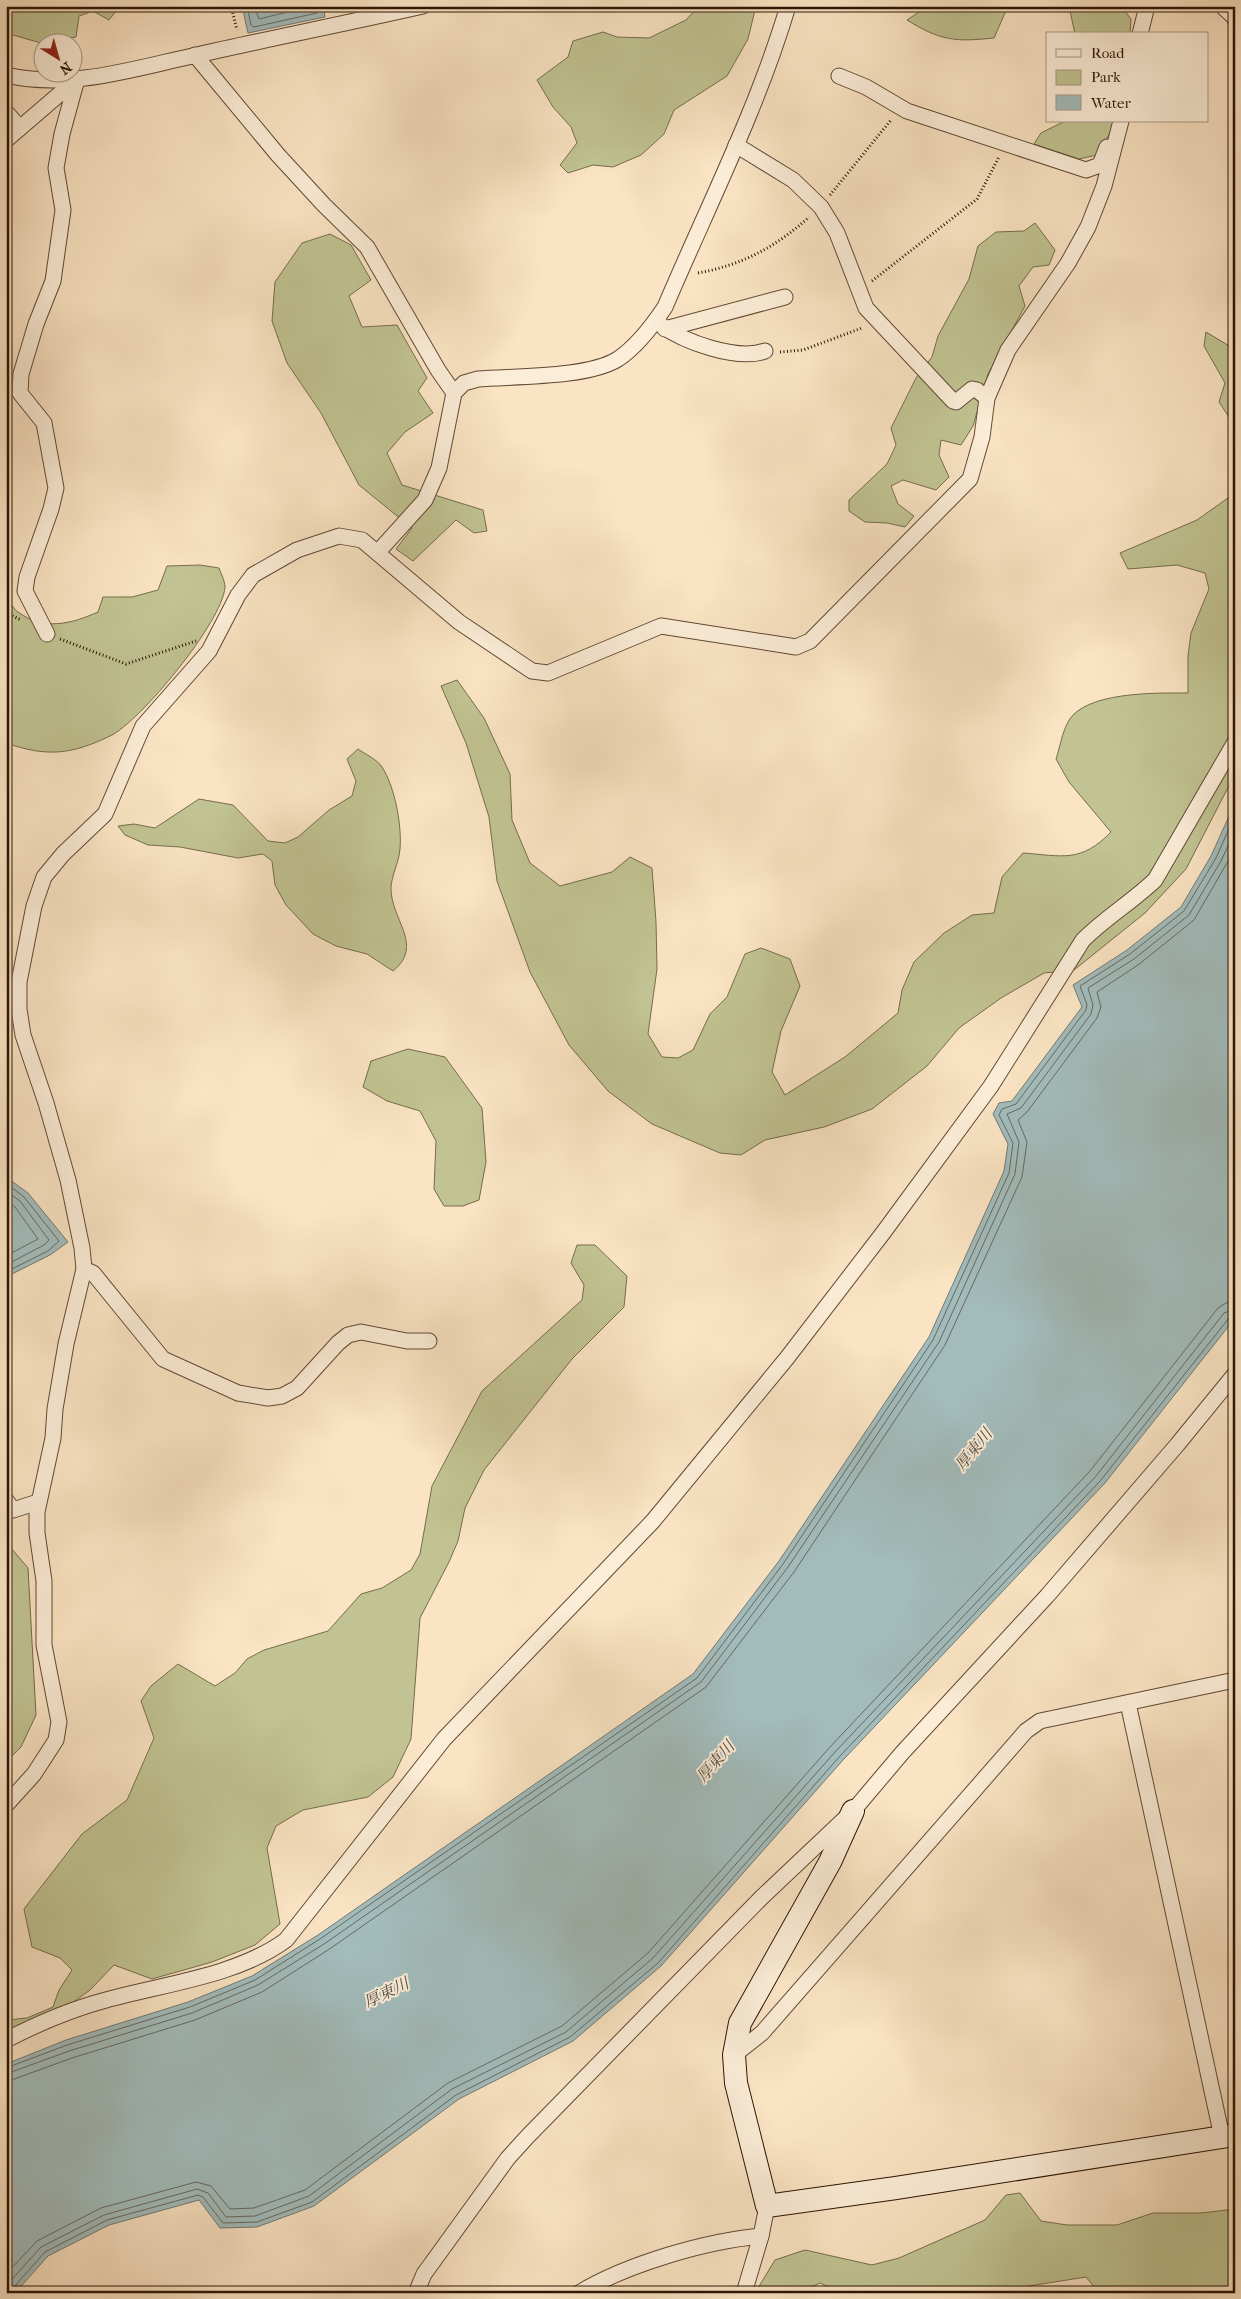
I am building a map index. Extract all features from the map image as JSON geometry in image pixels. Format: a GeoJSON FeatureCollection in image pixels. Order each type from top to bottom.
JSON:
{"type":"FeatureCollection","features":[{"type":"Feature","properties":{"kind":"street"},"geometry":{"type":"LineString","coordinates":[[82,78],[119,74],[195,55],[423,6]]}},
{"type":"Feature","properties":{"kind":"street"},"geometry":{"type":"LineString","coordinates":[[660,325],[664,307],[736,145],[773,56],[788,6]]}},
{"type":"Feature","properties":{"kind":"street"},"geometry":{"type":"LineString","coordinates":[[1140,32],[1147,6]]}},
{"type":"Feature","properties":{"kind":"street"},"geometry":{"type":"LineString","coordinates":[[1222,6],[1235,18]]}},
{"type":"Feature","properties":{"kind":"street"},"geometry":{"type":"LineString","coordinates":[[195,55],[278,155],[367,247],[438,370],[454,393]]}},
{"type":"Feature","properties":{"kind":"street"},"geometry":{"type":"LineString","coordinates":[[6,75],[32,78]]}},
{"type":"Feature","properties":{"kind":"street"},"geometry":{"type":"LineString","coordinates":[[839,76],[866,87],[907,111],[1086,170],[1100,165],[1108,147],[1115,143]]}},
{"type":"Feature","properties":{"kind":"street"},"geometry":{"type":"LineString","coordinates":[[6,140],[74,82]]}},
{"type":"Feature","properties":{"kind":"street"},"geometry":{"type":"LineString","coordinates":[[47,634],[25,591],[27,577],[51,509],[56,488],[44,423],[20,393],[21,374],[36,324],[53,281],[63,210],[56,168],[62,134],[76,82]]}},
{"type":"Feature","properties":{"kind":"street"},"geometry":{"type":"LineString","coordinates":[[6,112],[20,128]]}},
{"type":"Feature","properties":{"kind":"street"},"geometry":{"type":"LineString","coordinates":[[6,1805],[34,1774],[56,1740],[59,1722],[44,1646],[44,1581],[37,1533],[38,1502],[45,1481],[52,1446],[55,1409],[66,1344],[84,1269],[82,1248],[68,1180],[46,1104],[23,1035],[19,1009],[19,982],[34,906],[44,877],[63,854],[105,814],[142,726],[209,651],[238,595],[253,575],[297,550],[339,536],[362,540],[459,622],[532,671],[548,673],[661,626],[796,647],[816,636],[970,479],[982,437],[987,398],[1008,350],[1068,263],[1088,227],[1104,186],[1121,122]]}},
{"type":"Feature","properties":{"kind":"street"},"geometry":{"type":"LineString","coordinates":[[736,145],[793,180],[821,207],[837,233],[866,308],[953,401],[956,402],[972,389],[977,390],[987,398]]}},
{"type":"Feature","properties":{"kind":"street"},"geometry":{"type":"LineString","coordinates":[[378,552],[425,500],[439,468],[454,393],[464,383],[478,380],[582,371],[601,367],[619,358],[660,325],[785,296]]}},
{"type":"Feature","properties":{"kind":"street"},"geometry":{"type":"LineString","coordinates":[[660,325],[674,334],[708,347],[754,355],[765,351]]}},
{"type":"Feature","properties":{"kind":"street"},"geometry":{"type":"LineString","coordinates":[[6,2040],[104,2000],[240,1963],[270,1951],[286,1940],[444,1739],[653,1521],[787,1358],[883,1233],[991,1086],[1059,975],[1084,940],[1102,921],[1155,880],[1235,742]]}},
{"type":"Feature","properties":{"kind":"street"},"geometry":{"type":"LineString","coordinates":[[84,1269],[93,1273],[163,1359],[238,1393],[268,1398],[282,1396],[297,1388],[338,1343],[348,1335],[361,1332],[407,1341],[429,1341]]}},
{"type":"Feature","properties":{"kind":"street"},"geometry":{"type":"LineString","coordinates":[[416,2293],[424,2274],[508,2158],[761,1898],[853,1811],[902,1753],[1047,1596],[1177,1445],[1235,1374]]}},
{"type":"Feature","properties":{"kind":"street"},"geometry":{"type":"LineString","coordinates":[[6,1500],[13,1510],[38,1502]]}},
{"type":"Feature","properties":{"kind":"street"},"geometry":{"type":"LineString","coordinates":[[734,2054],[762,2034],[1026,1731],[1040,1720],[1235,1680]]}},
{"type":"Feature","properties":{"kind":"street"},"geometry":{"type":"LineString","coordinates":[[767,2206],[896,2188],[1228,2136],[1128,1703]]}},
{"type":"Feature","properties":{"kind":"street"},"geometry":{"type":"LineString","coordinates":[[744,2293],[761,2236],[767,2206],[736,2083],[734,2054],[740,2023],[830,1862],[853,1811]]}},
{"type":"Feature","properties":{"kind":"street"},"geometry":{"type":"LineString","coordinates":[[579,2293],[594,2284],[646,2263],[736,2238],[761,2236]]}},
{"type":"Feature","properties":{"kind":"path"},"geometry":{"type":"LineString","coordinates":[[231,6],[241,46]]}},
{"type":"Feature","properties":{"kind":"path"},"geometry":{"type":"LineString","coordinates":[[859,288],[908,254],[977,199],[1007,143]]}},
{"type":"Feature","properties":{"kind":"path"},"geometry":{"type":"LineString","coordinates":[[765,351],[803,350],[854,330],[879,323]]}},
{"type":"Feature","properties":{"kind":"path"},"geometry":{"type":"LineString","coordinates":[[6,613],[47,634],[126,664],[216,635]]}},
{"type":"Feature","properties":{"kind":"green space"},"geometry":{"type":"Polygon","coordinates":[[[6,6],[120,6],[109,20],[93,11],[79,16],[77,32],[32,32],[32,40],[6,33],[6,6]]]}},
{"type":"Feature","properties":{"kind":"green space"},"geometry":{"type":"Polygon","coordinates":[[[699,6],[756,6],[748,39],[727,76],[674,110],[664,134],[641,155],[613,167],[593,165],[568,173],[560,165],[577,143],[571,127],[553,107],[537,80],[568,57],[573,41],[603,32],[617,37],[649,38],[686,20],[699,6]]]}},
{"type":"Feature","properties":{"kind":"green space"},"geometry":{"type":"Polygon","coordinates":[[[928,6],[1008,6],[994,38],[958,40],[939,36],[907,20],[928,6]]]}},
{"type":"Feature","properties":{"kind":"green space"},"geometry":{"type":"Polygon","coordinates":[[[1064,6],[1121,6],[1131,19],[1130,32],[1075,32],[1070,11],[1064,6]]]}},
{"type":"Feature","properties":{"kind":"green space"},"geometry":{"type":"Polygon","coordinates":[[[1063,122],[1114,122],[1113,128],[1097,155],[1079,159],[1034,144],[1041,133],[1063,122]]]}},
{"type":"Feature","properties":{"kind":"green space"},"geometry":{"type":"Polygon","coordinates":[[[1035,223],[1055,250],[1049,265],[1033,267],[1019,286],[1025,306],[988,374],[973,426],[961,445],[941,440],[939,455],[949,477],[936,490],[903,480],[891,486],[898,504],[914,516],[905,527],[887,523],[865,522],[849,511],[849,500],[887,464],[896,445],[891,428],[916,378],[932,357],[938,336],[969,279],[978,246],[996,232],[1024,231],[1035,223]]]}},
{"type":"Feature","properties":{"kind":"green space"},"geometry":{"type":"Polygon","coordinates":[[[330,234],[351,245],[371,280],[349,296],[362,327],[397,325],[427,378],[418,391],[433,413],[405,432],[387,453],[402,485],[483,510],[487,531],[474,533],[456,520],[413,561],[396,549],[412,528],[359,485],[321,413],[287,363],[272,321],[275,282],[302,243],[330,234]]]}},
{"type":"Feature","properties":{"kind":"green space"},"geometry":{"type":"Polygon","coordinates":[[[1206,332],[1231,347],[1235,354],[1235,426],[1219,402],[1225,383],[1204,346],[1206,332]]]}},
{"type":"Feature","properties":{"kind":"green space"},"geometry":{"type":"Polygon","coordinates":[[[1235,493],[1235,774],[1186,869],[1145,913],[1074,970],[1044,973],[1001,998],[959,1028],[927,1066],[872,1109],[824,1127],[765,1140],[741,1155],[720,1153],[652,1124],[608,1091],[569,1045],[530,972],[497,881],[489,817],[466,743],[441,686],[457,680],[484,718],[510,774],[512,820],[530,863],[560,886],[612,872],[630,857],[652,868],[657,969],[648,1034],[662,1057],[678,1058],[693,1050],[710,1014],[727,997],[745,954],[761,948],[790,959],[800,986],[781,1031],[772,1072],[785,1095],[845,1057],[898,1013],[902,990],[914,962],[944,933],[972,915],[994,913],[1002,877],[1023,853],[1061,856],[1081,853],[1100,842],[1111,832],[1069,782],[1056,759],[1066,726],[1077,712],[1089,704],[1105,699],[1141,694],[1188,693],[1188,656],[1191,633],[1209,589],[1205,573],[1177,565],[1128,569],[1120,553],[1197,520],[1235,493]]]}},
{"type":"Feature","properties":{"kind":"green space"},"geometry":{"type":"Polygon","coordinates":[[[200,565],[219,568],[225,587],[221,603],[196,645],[159,692],[140,712],[110,736],[71,750],[46,752],[6,743],[6,596],[16,611],[28,618],[48,624],[58,624],[78,620],[98,612],[103,597],[132,597],[158,590],[167,566],[200,565]]]}},
{"type":"Feature","properties":{"kind":"green space"},"geometry":{"type":"Polygon","coordinates":[[[358,749],[380,764],[387,775],[399,818],[400,849],[391,887],[395,910],[404,931],[406,951],[402,961],[393,971],[367,954],[336,946],[313,934],[286,905],[275,885],[272,861],[263,854],[238,858],[180,847],[148,845],[125,835],[118,826],[134,824],[155,828],[199,799],[233,805],[268,841],[285,843],[298,837],[329,810],[352,796],[356,781],[347,759],[358,749]]]}},
{"type":"Feature","properties":{"kind":"green space"},"geometry":{"type":"Polygon","coordinates":[[[408,1049],[445,1057],[482,1108],[486,1162],[479,1200],[463,1206],[444,1206],[434,1189],[436,1141],[420,1111],[387,1101],[363,1087],[371,1061],[408,1049]]]}},
{"type":"Feature","properties":{"kind":"green space"},"geometry":{"type":"Polygon","coordinates":[[[577,1245],[595,1245],[627,1276],[624,1307],[572,1359],[484,1470],[465,1508],[458,1541],[420,1618],[411,1739],[393,1777],[368,1797],[303,1810],[276,1826],[267,1848],[280,1924],[255,1945],[212,1962],[152,1979],[114,1965],[90,1990],[68,2006],[6,2034],[6,2018],[8,2020],[27,2018],[53,2007],[59,1990],[72,1970],[60,1958],[32,1947],[24,1909],[82,1834],[127,1800],[154,1738],[141,1701],[151,1686],[178,1664],[215,1686],[235,1673],[247,1659],[264,1650],[328,1631],[361,1594],[382,1588],[411,1570],[420,1554],[432,1486],[482,1391],[582,1300],[584,1285],[571,1263],[577,1245]]]}},
{"type":"Feature","properties":{"kind":"green space"},"geometry":{"type":"Polygon","coordinates":[[[6,1542],[28,1568],[36,1715],[21,1747],[6,1762],[6,1542]]]}},
{"type":"Feature","properties":{"kind":"green space"},"geometry":{"type":"Polygon","coordinates":[[[1020,2193],[1041,2221],[1067,2225],[1117,2225],[1153,2213],[1201,2213],[1235,2209],[1235,2293],[1099,2293],[1086,2277],[1029,2286],[1018,2293],[842,2293],[820,2283],[798,2293],[755,2293],[775,2260],[805,2250],[872,2265],[899,2258],[985,2220],[1006,2195],[1020,2193]]]}},
{"type":"Feature","properties":{"kind":"water"},"geometry":{"type":"Polygon","coordinates":[[[242,6],[323,6],[325,17],[248,33],[242,6]]]}},
{"type":"Feature","properties":{"kind":"water","name":"厚東川"},"geometry":{"type":"Polygon","coordinates":[[[1235,803],[1235,1318],[1105,1483],[843,1760],[661,1966],[573,2041],[459,2099],[314,2206],[257,2227],[220,2228],[199,2200],[109,2225],[48,2256],[15,2293],[6,2293],[6,2064],[66,2040],[188,2002],[252,1976],[318,1935],[693,1674],[779,1561],[929,1337],[1004,1171],[1008,1144],[993,1114],[999,1103],[1012,1101],[1082,1007],[1073,985],[1127,950],[1181,907],[1211,856],[1235,803]]]}},
{"type":"Feature","properties":{"kind":"water"},"geometry":{"type":"Polygon","coordinates":[[[6,1177],[28,1193],[68,1242],[50,1255],[6,1277],[6,1177]]]}}]}
